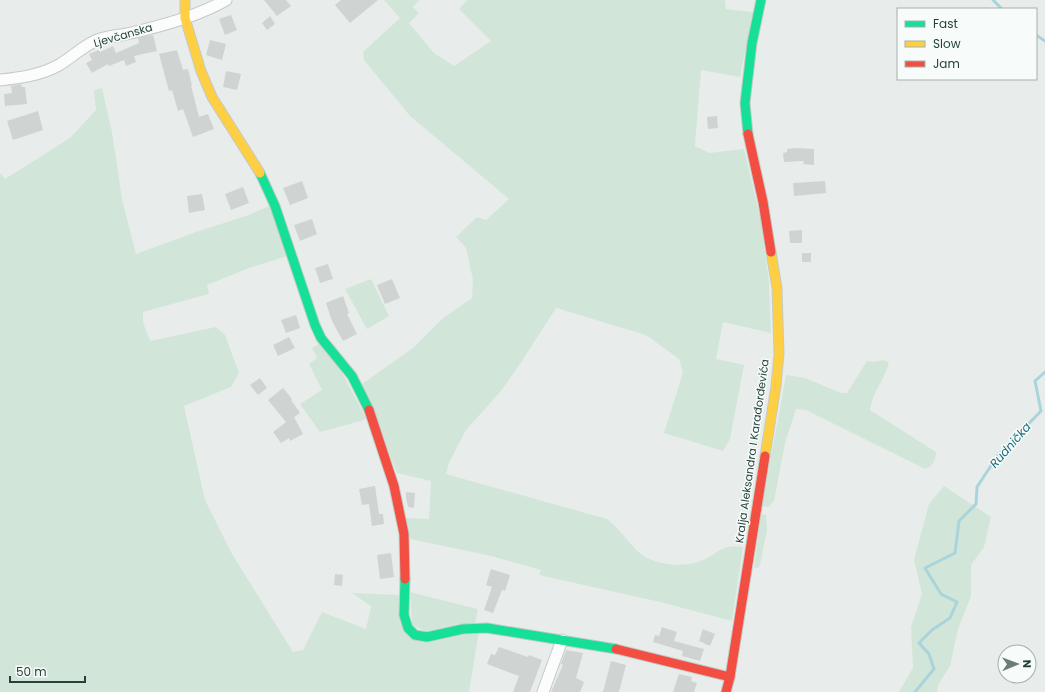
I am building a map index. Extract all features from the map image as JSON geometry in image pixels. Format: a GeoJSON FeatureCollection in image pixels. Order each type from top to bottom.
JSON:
{"type":"FeatureCollection","features":[{"type":"Feature","properties":{"kind":"street"},"geometry":{"type":"LineString","coordinates":[[185,0],[185,18],[201,71],[212,97],[259,171],[275,206],[315,325],[321,338],[352,376],[371,413],[394,486],[404,534],[404,615],[411,632],[415,635],[428,637],[470,629],[487,628],[611,648],[730,677]]}},
{"type":"Feature","properties":{"kind":"street","name":"Ljevčanska"},"geometry":{"type":"LineString","coordinates":[[0,80],[32,75],[52,68],[99,40],[132,33],[185,18],[214,7],[226,0]]}},
{"type":"Feature","properties":{"kind":"street","name":"Kralja Aleksandra I Karađorđevića"},"geometry":{"type":"LineString","coordinates":[[726,692],[730,677],[776,386],[778,354],[777,288],[763,202],[749,140],[745,103],[752,43],[761,0]]}},
{"type":"Feature","properties":{"kind":"street"},"geometry":{"type":"LineString","coordinates":[[543,692],[562,640]]}},
{"type":"Feature","properties":{"kind":"green space"},"geometry":{"type":"Polygon","coordinates":[[[384,0],[419,0],[413,7],[419,13],[409,23],[434,53],[454,66],[491,41],[459,9],[467,0],[725,0],[726,9],[753,12],[740,77],[701,70],[695,146],[709,153],[744,149],[761,221],[769,282],[771,333],[723,322],[716,359],[744,365],[730,439],[723,451],[664,433],[683,373],[679,359],[646,335],[556,308],[501,391],[466,430],[449,463],[446,474],[607,519],[636,550],[647,558],[659,562],[679,565],[692,564],[724,548],[735,546],[743,547],[732,621],[660,602],[539,575],[541,570],[491,556],[410,539],[406,518],[429,519],[431,481],[397,473],[362,384],[413,348],[443,318],[472,298],[473,280],[466,248],[456,237],[477,217],[486,220],[509,199],[410,116],[364,60],[363,52],[400,18],[384,0]]]}},
{"type":"Feature","properties":{"kind":"green space"},"geometry":{"type":"Polygon","coordinates":[[[102,88],[112,132],[122,199],[136,254],[196,232],[249,215],[271,205],[287,256],[249,268],[207,285],[209,294],[143,312],[143,322],[150,341],[216,327],[225,335],[239,373],[231,387],[184,406],[205,500],[232,554],[293,652],[303,650],[322,612],[366,629],[371,606],[352,593],[400,595],[403,630],[479,631],[469,692],[0,692],[0,173],[5,179],[70,138],[96,110],[94,90],[102,88]]]}},
{"type":"Feature","properties":{"kind":"green space"},"geometry":{"type":"Polygon","coordinates":[[[371,279],[389,316],[367,329],[345,289],[371,279]]]}},
{"type":"Feature","properties":{"kind":"green space"},"geometry":{"type":"Polygon","coordinates":[[[319,344],[339,367],[366,418],[361,421],[320,432],[300,404],[322,390],[309,364],[317,358],[312,348],[319,344]]]}},
{"type":"Feature","properties":{"kind":"green space"},"geometry":{"type":"Polygon","coordinates":[[[883,360],[889,362],[885,374],[873,398],[870,410],[936,452],[935,460],[932,464],[925,469],[806,410],[796,409],[785,443],[774,501],[768,507],[762,506],[786,375],[805,378],[841,393],[847,393],[867,361],[874,362],[883,360]]]}},
{"type":"Feature","properties":{"kind":"green space"},"geometry":{"type":"Polygon","coordinates":[[[944,486],[991,517],[984,547],[971,565],[971,596],[958,629],[950,666],[938,685],[937,692],[899,692],[913,668],[911,627],[922,594],[914,560],[929,504],[944,486]]]}},
{"type":"Feature","properties":{"kind":"green space"},"geometry":{"type":"Polygon","coordinates":[[[761,514],[766,515],[767,530],[760,565],[758,568],[754,568],[761,514]]]}},
{"type":"Feature","properties":{"kind":"green space"},"geometry":{"type":"Polygon","coordinates":[[[410,592],[478,609],[475,624],[429,632],[416,627],[412,624],[410,592]]]}},
{"type":"Feature","properties":{"kind":"building"},"geometry":{"type":"Polygon","coordinates":[[[264,0],[286,0],[291,6],[277,16],[264,0]]]}},
{"type":"Feature","properties":{"kind":"building"},"geometry":{"type":"Polygon","coordinates":[[[341,0],[378,0],[350,23],[335,5],[341,0]]]}},
{"type":"Feature","properties":{"kind":"building"},"geometry":{"type":"Polygon","coordinates":[[[231,15],[237,30],[225,35],[219,19],[231,15]]]}},
{"type":"Feature","properties":{"kind":"building"},"geometry":{"type":"Polygon","coordinates":[[[270,16],[275,24],[267,30],[262,23],[270,16]]]}},
{"type":"Feature","properties":{"kind":"building"},"geometry":{"type":"Polygon","coordinates":[[[153,35],[157,51],[134,56],[136,62],[126,66],[124,60],[109,66],[108,64],[92,73],[86,63],[92,60],[89,54],[99,50],[100,52],[113,46],[116,53],[139,43],[138,38],[153,35]]]}},
{"type":"Feature","properties":{"kind":"building"},"geometry":{"type":"Polygon","coordinates":[[[210,40],[226,44],[222,60],[206,55],[210,40]]]}},
{"type":"Feature","properties":{"kind":"building"},"geometry":{"type":"Polygon","coordinates":[[[177,50],[183,70],[188,69],[199,117],[208,114],[214,129],[193,137],[183,109],[178,111],[172,90],[169,91],[159,54],[177,50]]]}},
{"type":"Feature","properties":{"kind":"building"},"geometry":{"type":"Polygon","coordinates":[[[226,71],[241,74],[237,90],[223,87],[226,71]]]}},
{"type":"Feature","properties":{"kind":"building"},"geometry":{"type":"Polygon","coordinates":[[[21,84],[22,87],[25,87],[27,104],[5,106],[4,94],[12,93],[11,86],[21,84]]]}},
{"type":"Feature","properties":{"kind":"building"},"geometry":{"type":"Polygon","coordinates":[[[38,111],[43,130],[13,140],[7,121],[38,111]]]}},
{"type":"Feature","properties":{"kind":"building"},"geometry":{"type":"Polygon","coordinates":[[[717,116],[718,128],[708,129],[707,117],[717,116]]]}},
{"type":"Feature","properties":{"kind":"building"},"geometry":{"type":"Polygon","coordinates":[[[787,149],[814,149],[814,165],[803,164],[804,161],[784,162],[783,153],[787,152],[787,149]]]}},
{"type":"Feature","properties":{"kind":"building"},"geometry":{"type":"Polygon","coordinates":[[[302,181],[308,198],[290,205],[283,188],[302,181]]]}},
{"type":"Feature","properties":{"kind":"building"},"geometry":{"type":"Polygon","coordinates":[[[825,181],[826,193],[794,196],[793,183],[825,181]]]}},
{"type":"Feature","properties":{"kind":"building"},"geometry":{"type":"Polygon","coordinates":[[[243,187],[249,203],[231,210],[225,194],[243,187]]]}},
{"type":"Feature","properties":{"kind":"building"},"geometry":{"type":"Polygon","coordinates":[[[202,194],[205,210],[189,213],[187,196],[202,194]]]}},
{"type":"Feature","properties":{"kind":"building"},"geometry":{"type":"Polygon","coordinates":[[[312,219],[317,234],[300,241],[294,225],[312,219]]]}},
{"type":"Feature","properties":{"kind":"building"},"geometry":{"type":"Polygon","coordinates":[[[802,230],[802,243],[790,243],[789,231],[802,230]]]}},
{"type":"Feature","properties":{"kind":"building"},"geometry":{"type":"Polygon","coordinates":[[[802,253],[811,253],[811,262],[802,262],[802,253]]]}},
{"type":"Feature","properties":{"kind":"building"},"geometry":{"type":"Polygon","coordinates":[[[328,264],[333,279],[320,283],[315,268],[328,264]]]}},
{"type":"Feature","properties":{"kind":"building"},"geometry":{"type":"Polygon","coordinates":[[[392,279],[400,298],[385,304],[377,285],[392,279]]]}},
{"type":"Feature","properties":{"kind":"building"},"geometry":{"type":"Polygon","coordinates":[[[343,296],[349,313],[347,314],[357,334],[343,341],[332,321],[326,303],[343,296]]]}},
{"type":"Feature","properties":{"kind":"building"},"geometry":{"type":"Polygon","coordinates":[[[296,315],[300,328],[286,333],[281,320],[296,315]]]}},
{"type":"Feature","properties":{"kind":"building"},"geometry":{"type":"Polygon","coordinates":[[[289,337],[295,348],[278,356],[273,345],[289,337]]]}},
{"type":"Feature","properties":{"kind":"building"},"geometry":{"type":"Polygon","coordinates":[[[260,378],[267,388],[258,395],[250,385],[260,378]]]}},
{"type":"Feature","properties":{"kind":"building"},"geometry":{"type":"Polygon","coordinates":[[[283,388],[292,399],[291,400],[300,413],[294,417],[303,434],[290,441],[289,438],[281,443],[273,432],[286,422],[268,400],[283,388]]]}},
{"type":"Feature","properties":{"kind":"building"},"geometry":{"type":"Polygon","coordinates":[[[375,486],[379,514],[383,514],[384,524],[372,526],[369,504],[362,505],[359,489],[375,486]]]}},
{"type":"Feature","properties":{"kind":"building"},"geometry":{"type":"Polygon","coordinates":[[[406,492],[415,493],[414,508],[408,507],[406,492]]]}},
{"type":"Feature","properties":{"kind":"building"},"geometry":{"type":"Polygon","coordinates":[[[391,553],[394,577],[380,579],[377,555],[391,553]]]}},
{"type":"Feature","properties":{"kind":"building"},"geometry":{"type":"Polygon","coordinates":[[[491,569],[510,575],[505,591],[502,590],[493,613],[484,610],[492,587],[486,585],[491,569]]]}},
{"type":"Feature","properties":{"kind":"building"},"geometry":{"type":"Polygon","coordinates":[[[335,574],[343,575],[342,586],[334,585],[335,574]]]}},
{"type":"Feature","properties":{"kind":"building"},"geometry":{"type":"Polygon","coordinates":[[[662,627],[677,632],[674,641],[704,649],[700,661],[682,656],[683,651],[653,642],[655,635],[659,636],[662,627]]]}},
{"type":"Feature","properties":{"kind":"building"},"geometry":{"type":"Polygon","coordinates":[[[703,629],[715,634],[710,646],[699,641],[703,629]]]}},
{"type":"Feature","properties":{"kind":"building"},"geometry":{"type":"Polygon","coordinates":[[[499,647],[542,660],[530,692],[513,692],[519,676],[487,664],[491,654],[495,655],[499,647]]]}},
{"type":"Feature","properties":{"kind":"building"},"geometry":{"type":"Polygon","coordinates":[[[566,650],[583,653],[576,678],[584,682],[580,692],[551,692],[563,665],[561,664],[566,650]]]}},
{"type":"Feature","properties":{"kind":"building"},"geometry":{"type":"Polygon","coordinates":[[[611,661],[626,665],[619,692],[603,692],[611,661]]]}},
{"type":"Feature","properties":{"kind":"building"},"geometry":{"type":"Polygon","coordinates":[[[679,674],[692,677],[691,681],[697,683],[694,692],[673,692],[679,674]]]}},
{"type":"Feature","properties":{"kind":"waterway","name":"Rudnička"},"geometry":{"type":"LineString","coordinates":[[993,0],[1001,8]]}},
{"type":"Feature","properties":{"kind":"waterway","name":"Rudnička"},"geometry":{"type":"LineString","coordinates":[[1037,36],[1045,41]]}},
{"type":"Feature","properties":{"kind":"waterway","name":"Rudnička"},"geometry":{"type":"LineString","coordinates":[[915,692],[934,669],[929,654],[919,643],[932,630],[950,618],[957,602],[941,594],[925,568],[955,553],[959,521],[976,504],[977,487],[998,455],[1041,411],[1035,381],[1045,372]]}},
{"type":"Feature","properties":{"kind":"traffic: fast"},"geometry":{"type":"LineString","coordinates":[[748,134],[745,103],[752,43],[761,0]]}},
{"type":"Feature","properties":{"kind":"traffic: fast"},"geometry":{"type":"LineString","coordinates":[[260,173],[275,206],[315,325],[321,338],[352,376],[369,410]]}},
{"type":"Feature","properties":{"kind":"traffic: fast"},"geometry":{"type":"LineString","coordinates":[[405,579],[404,615],[408,628],[415,635],[427,637],[463,629],[487,628],[616,649]]}},
{"type":"Feature","properties":{"kind":"traffic: slow"},"geometry":{"type":"LineString","coordinates":[[185,0],[185,18],[201,71],[212,97],[260,173]]}},
{"type":"Feature","properties":{"kind":"traffic: slow"},"geometry":{"type":"LineString","coordinates":[[765,456],[776,386],[779,354],[777,288],[771,252]]}},
{"type":"Feature","properties":{"kind":"traffic: jam"},"geometry":{"type":"LineString","coordinates":[[748,134],[763,202],[771,252]]}},
{"type":"Feature","properties":{"kind":"traffic: jam"},"geometry":{"type":"LineString","coordinates":[[369,410],[394,486],[404,534],[405,579]]}},
{"type":"Feature","properties":{"kind":"traffic: jam"},"geometry":{"type":"LineString","coordinates":[[726,692],[730,677],[765,456]]}},
{"type":"Feature","properties":{"kind":"traffic: jam"},"geometry":{"type":"LineString","coordinates":[[616,649],[730,677]]}}]}
